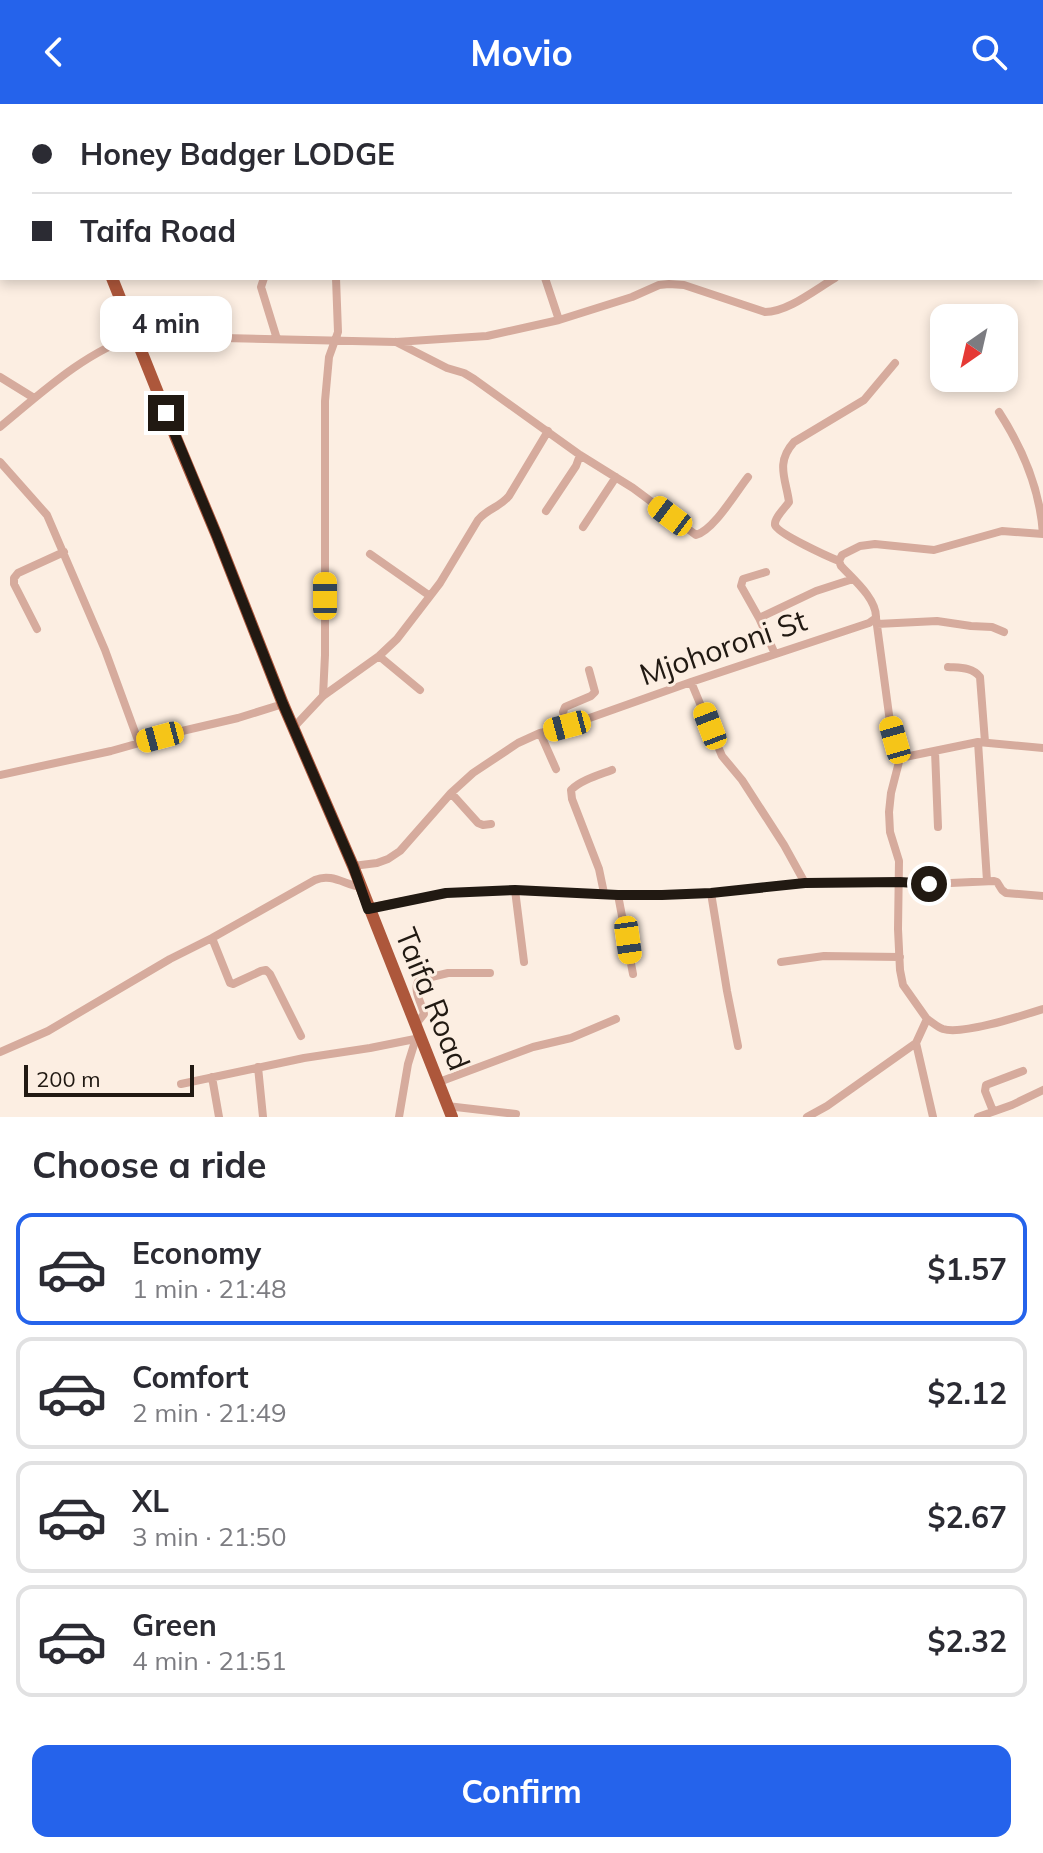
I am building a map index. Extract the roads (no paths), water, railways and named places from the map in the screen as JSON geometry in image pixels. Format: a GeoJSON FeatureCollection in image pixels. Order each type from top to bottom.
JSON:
{"type":"FeatureCollection","features":[{"type":"Feature","properties":{"kind":"highway","name":"Taifa Road"},"geometry":{"type":"LineString","coordinates":[[113,280],[283,704],[353,866],[449,1112]]}},
{"type":"Feature","properties":{"kind":"street"},"geometry":{"type":"LineString","coordinates":[[263,280],[261,287],[277,339]]}},
{"type":"Feature","properties":{"kind":"street"},"geometry":{"type":"LineString","coordinates":[[323,696],[325,401],[329,357],[337,340],[339,322],[336,280]]}},
{"type":"Feature","properties":{"kind":"street"},"geometry":{"type":"LineString","coordinates":[[546,280],[559,320]]}},
{"type":"Feature","properties":{"kind":"street"},"geometry":{"type":"LineString","coordinates":[[0,427],[34,398],[107,347],[136,336],[396,342],[487,336],[559,320],[632,297],[658,282],[684,285],[772,312],[832,280]]}},
{"type":"Feature","properties":{"kind":"street"},"geometry":{"type":"LineString","coordinates":[[396,342],[447,368],[464,373],[696,535],[703,533],[748,477]]}},
{"type":"Feature","properties":{"kind":"street"},"geometry":{"type":"LineString","coordinates":[[895,363],[864,400],[789,446],[782,468],[789,502],[775,525],[806,546],[839,561],[877,611],[890,722],[900,758],[889,812],[890,832],[899,861],[898,929],[903,985],[927,1019],[947,1030],[962,1030],[1043,1009]]}},
{"type":"Feature","properties":{"kind":"street"},"geometry":{"type":"LineString","coordinates":[[0,377],[34,398]]}},
{"type":"Feature","properties":{"kind":"street"},"geometry":{"type":"LineString","coordinates":[[839,561],[842,555],[860,546],[875,544],[934,550],[1002,531],[1043,534],[1039,501],[1020,448],[999,412]]}},
{"type":"Feature","properties":{"kind":"street"},"geometry":{"type":"LineString","coordinates":[[294,727],[323,696],[379,656],[397,639],[440,583],[485,511],[503,504],[509,496],[548,431]]}},
{"type":"Feature","properties":{"kind":"street"},"geometry":{"type":"LineString","coordinates":[[546,511],[580,455]]}},
{"type":"Feature","properties":{"kind":"street"},"geometry":{"type":"LineString","coordinates":[[0,462],[47,515],[105,650],[139,743]]}},
{"type":"Feature","properties":{"kind":"street"},"geometry":{"type":"LineString","coordinates":[[583,527],[616,477]]}},
{"type":"Feature","properties":{"kind":"street"},"geometry":{"type":"LineString","coordinates":[[37,629],[14,584],[14,578],[18,573],[64,552]]}},
{"type":"Feature","properties":{"kind":"street"},"geometry":{"type":"LineString","coordinates":[[370,554],[430,596]]}},
{"type":"Feature","properties":{"kind":"street"},"geometry":{"type":"LineString","coordinates":[[766,572],[743,579],[741,586],[775,654]]}},
{"type":"Feature","properties":{"kind":"street"},"geometry":{"type":"LineString","coordinates":[[759,618],[816,591],[853,579]]}},
{"type":"Feature","properties":{"kind":"street","name":"Mjohoroni St"},"geometry":{"type":"LineString","coordinates":[[353,866],[377,863],[400,851],[473,773],[518,743],[540,733],[877,621],[937,621],[992,627],[1004,632]]}},
{"type":"Feature","properties":{"kind":"street"},"geometry":{"type":"LineString","coordinates":[[379,656],[420,690]]}},
{"type":"Feature","properties":{"kind":"street"},"geometry":{"type":"LineString","coordinates":[[948,667],[975,671],[980,677],[987,881]]}},
{"type":"Feature","properties":{"kind":"street"},"geometry":{"type":"LineString","coordinates":[[567,726],[563,712],[565,707],[595,692],[589,670]]}},
{"type":"Feature","properties":{"kind":"street"},"geometry":{"type":"LineString","coordinates":[[691,682],[722,756],[742,780],[805,883]]}},
{"type":"Feature","properties":{"kind":"street"},"geometry":{"type":"LineString","coordinates":[[0,775],[111,751],[283,704]]}},
{"type":"Feature","properties":{"kind":"street"},"geometry":{"type":"LineString","coordinates":[[540,733],[556,769]]}},
{"type":"Feature","properties":{"kind":"street"},"geometry":{"type":"LineString","coordinates":[[900,758],[982,742],[1043,748]]}},
{"type":"Feature","properties":{"kind":"street"},"geometry":{"type":"LineString","coordinates":[[935,751],[938,827]]}},
{"type":"Feature","properties":{"kind":"street"},"geometry":{"type":"LineString","coordinates":[[604,893],[599,869],[571,790],[573,786],[612,770]]}},
{"type":"Feature","properties":{"kind":"street"},"geometry":{"type":"LineString","coordinates":[[451,793],[478,823],[491,824]]}},
{"type":"Feature","properties":{"kind":"street"},"geometry":{"type":"LineString","coordinates":[[0,1052],[48,1031],[170,959],[323,876],[360,887]]}},
{"type":"Feature","properties":{"kind":"street"},"geometry":{"type":"LineString","coordinates":[[368,909],[446,893],[515,890],[618,895],[711,893],[805,883],[987,881],[997,882],[1006,893],[1043,896]]}},
{"type":"Feature","properties":{"kind":"street"},"geometry":{"type":"LineString","coordinates":[[515,890],[524,962]]}},
{"type":"Feature","properties":{"kind":"street"},"geometry":{"type":"LineString","coordinates":[[711,893],[738,1046]]}},
{"type":"Feature","properties":{"kind":"street"},"geometry":{"type":"LineString","coordinates":[[618,895],[633,974]]}},
{"type":"Feature","properties":{"kind":"street"},"geometry":{"type":"LineString","coordinates":[[212,938],[230,983],[261,971],[266,970],[270,974],[301,1036]]}},
{"type":"Feature","properties":{"kind":"street"},"geometry":{"type":"LineString","coordinates":[[781,962],[824,956],[900,957]]}},
{"type":"Feature","properties":{"kind":"street"},"geometry":{"type":"LineString","coordinates":[[399,1117],[408,1064],[424,1014],[416,984],[419,980],[448,973],[490,973]]}},
{"type":"Feature","properties":{"kind":"street"},"geometry":{"type":"LineString","coordinates":[[439,1082],[533,1047],[571,1038],[616,1019]]}},
{"type":"Feature","properties":{"kind":"street"},"geometry":{"type":"LineString","coordinates":[[807,1117],[916,1043],[927,1019]]}},
{"type":"Feature","properties":{"kind":"street"},"geometry":{"type":"LineString","coordinates":[[181,1084],[417,1031]]}},
{"type":"Feature","properties":{"kind":"street"},"geometry":{"type":"LineString","coordinates":[[916,1043],[933,1117]]}},
{"type":"Feature","properties":{"kind":"street"},"geometry":{"type":"LineString","coordinates":[[258,1067],[263,1117]]}},
{"type":"Feature","properties":{"kind":"street"},"geometry":{"type":"LineString","coordinates":[[993,1111],[985,1091],[986,1085],[1023,1071]]}},
{"type":"Feature","properties":{"kind":"street"},"geometry":{"type":"LineString","coordinates":[[212,1077],[219,1117]]}},
{"type":"Feature","properties":{"kind":"street"},"geometry":{"type":"LineString","coordinates":[[978,1117],[1043,1090]]}},
{"type":"Feature","properties":{"kind":"street"},"geometry":{"type":"LineString","coordinates":[[449,1112],[516,1114]]}}]}
